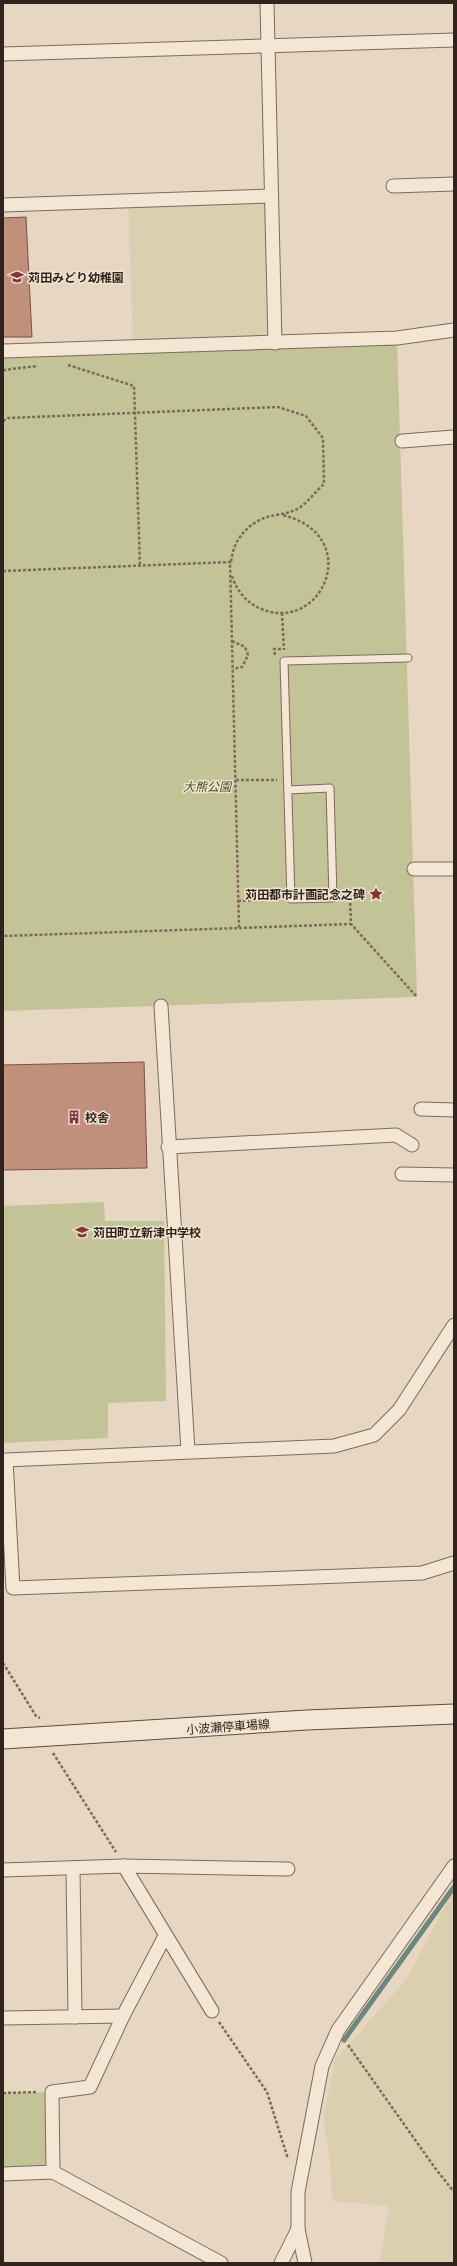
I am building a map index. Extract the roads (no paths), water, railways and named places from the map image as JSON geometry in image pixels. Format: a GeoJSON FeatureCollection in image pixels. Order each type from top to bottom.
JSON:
{"type":"FeatureCollection","features":[{"type":"Feature","properties":{"kind":"main road","name":"小波瀬停車場線"},"geometry":{"type":"LineString","coordinates":[[3,1739],[307,1720],[454,1714]]}},
{"type":"Feature","properties":{"kind":"street"},"geometry":{"type":"LineString","coordinates":[[266,3],[275,343]]}},
{"type":"Feature","properties":{"kind":"street"},"geometry":{"type":"LineString","coordinates":[[3,54],[268,47],[454,40]]}},
{"type":"Feature","properties":{"kind":"street"},"geometry":{"type":"LineString","coordinates":[[393,186],[454,184]]}},
{"type":"Feature","properties":{"kind":"street"},"geometry":{"type":"LineString","coordinates":[[3,205],[271,196]]}},
{"type":"Feature","properties":{"kind":"street"},"geometry":{"type":"LineString","coordinates":[[3,351],[397,338],[454,330]]}},
{"type":"Feature","properties":{"kind":"street"},"geometry":{"type":"LineString","coordinates":[[402,441],[454,437]]}},
{"type":"Feature","properties":{"kind":"street"},"geometry":{"type":"LineString","coordinates":[[414,869],[454,869]]}},
{"type":"Feature","properties":{"kind":"street"},"geometry":{"type":"LineString","coordinates":[[161,1006],[168,1147],[188,1451]]}},
{"type":"Feature","properties":{"kind":"street"},"geometry":{"type":"LineString","coordinates":[[420,1109],[454,1110]]}},
{"type":"Feature","properties":{"kind":"street"},"geometry":{"type":"LineString","coordinates":[[168,1147],[396,1135],[412,1145]]}},
{"type":"Feature","properties":{"kind":"street"},"geometry":{"type":"LineString","coordinates":[[402,1174],[454,1175]]}},
{"type":"Feature","properties":{"kind":"street"},"geometry":{"type":"LineString","coordinates":[[454,1325],[450,1342],[398,1410],[374,1435],[334,1446],[188,1451],[6,1460],[13,1588],[422,1573],[454,1563]]}},
{"type":"Feature","properties":{"kind":"street"},"geometry":{"type":"LineString","coordinates":[[124,1866],[165,1936],[212,2010]]}},
{"type":"Feature","properties":{"kind":"street"},"geometry":{"type":"LineString","coordinates":[[3,1870],[124,1866],[288,1870]]}},
{"type":"Feature","properties":{"kind":"street"},"geometry":{"type":"LineString","coordinates":[[305,2263],[298,2229],[298,2192],[322,2066],[338,2030],[454,1866]]}},
{"type":"Feature","properties":{"kind":"street"},"geometry":{"type":"LineString","coordinates":[[73,1868],[75,2017]]}},
{"type":"Feature","properties":{"kind":"street"},"geometry":{"type":"LineString","coordinates":[[53,2172],[52,2092],[90,2087],[123,2016],[165,1936]]}},
{"type":"Feature","properties":{"kind":"street"},"geometry":{"type":"LineString","coordinates":[[3,2018],[123,2016]]}},
{"type":"Feature","properties":{"kind":"street"},"geometry":{"type":"LineString","coordinates":[[3,2174],[53,2172],[221,2263]]}},
{"type":"Feature","properties":{"kind":"street"},"geometry":{"type":"LineString","coordinates":[[281,2263],[298,2229]]}},
{"type":"Feature","properties":{"kind":"lane"},"geometry":{"type":"LineString","coordinates":[[288,790],[330,788],[333,898],[292,899],[288,790],[284,661],[408,658]]}},
{"type":"Feature","properties":{"kind":"waterway"},"geometry":{"type":"LineString","coordinates":[[344,2040],[454,1887]]}},
{"type":"Feature","properties":{"kind":"place","name":"苅田みどり幼稚園"},"geometry":{"type":"Point","coordinates":[17,277]}},
{"type":"Feature","properties":{"kind":"place","name":"苅田都市計画記念之碑"},"geometry":{"type":"Point","coordinates":[376,894]}},
{"type":"Feature","properties":{"kind":"place","name":"校舎"},"geometry":{"type":"Point","coordinates":[74,1117]}},
{"type":"Feature","properties":{"kind":"place","name":"苅田町立新津中学校"},"geometry":{"type":"Point","coordinates":[82,1232]}},
{"type":"Feature","properties":{"kind":"park label","name":"大熊公園"},"geometry":{"type":"Point","coordinates":[207,786]}}]}
